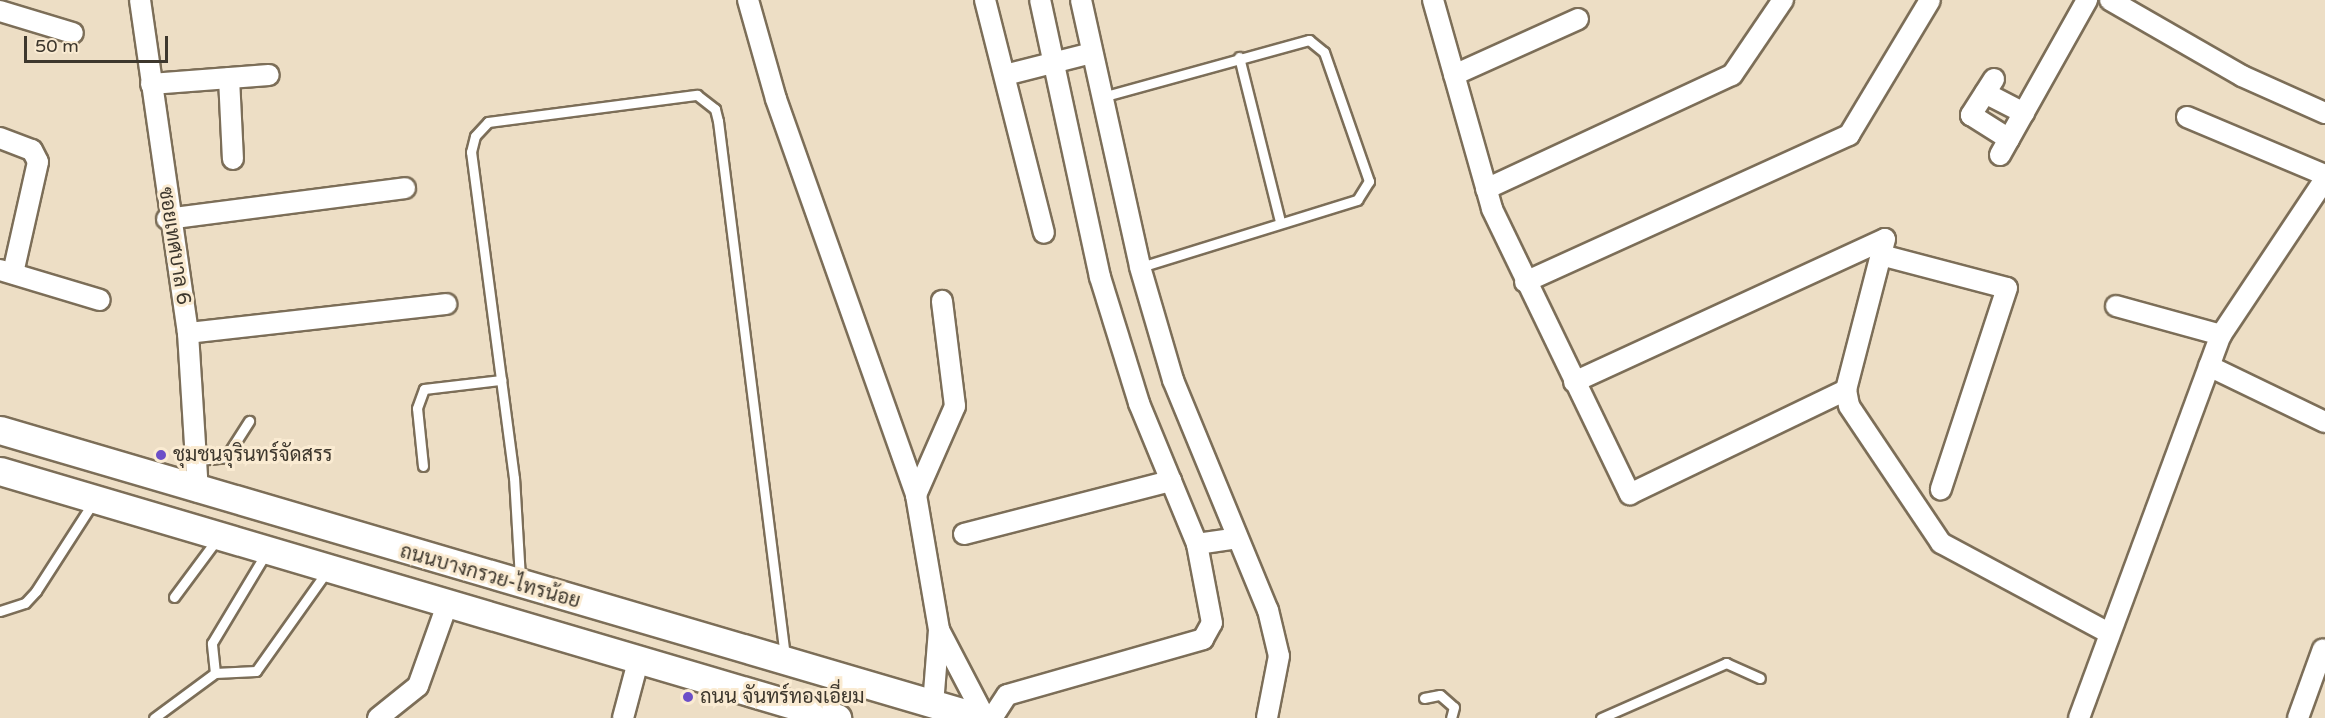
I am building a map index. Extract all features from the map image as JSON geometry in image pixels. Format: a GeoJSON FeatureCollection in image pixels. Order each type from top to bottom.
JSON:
{"type":"FeatureCollection","features":[{"type":"Feature","properties":{"kind":"main road","name":"ถนนบางกรวย-ไทรน้อย"},"geometry":{"type":"LineString","coordinates":[[0,430],[198,492],[520,586],[785,657],[933,705],[984,718]]}},
{"type":"Feature","properties":{"kind":"main road","name":"ถนนบางกรวย-ไทรน้อย"},"geometry":{"type":"LineString","coordinates":[[1,474],[639,658],[758,707],[837,718]]}},
{"type":"Feature","properties":{"kind":"main road"},"geometry":{"type":"LineString","coordinates":[[383,584],[393,548]]}},
{"type":"Feature","properties":{"kind":"street","name":"ซอยเทศบาล 6"},"geometry":{"type":"LineString","coordinates":[[140,0],[168,219],[188,333],[199,460],[198,492]]}},
{"type":"Feature","properties":{"kind":"street"},"geometry":{"type":"LineString","coordinates":[[748,0],[791,143],[916,495],[939,630],[933,705]]}},
{"type":"Feature","properties":{"kind":"street"},"geometry":{"type":"LineString","coordinates":[[985,0],[1044,233]]}},
{"type":"Feature","properties":{"kind":"street"},"geometry":{"type":"LineString","coordinates":[[992,718],[1007,695],[1203,639],[1212,623],[1197,544],[1139,403],[1100,277],[1040,0]]}},
{"type":"Feature","properties":{"kind":"street"},"geometry":{"type":"LineString","coordinates":[[1081,0],[1140,267],[1173,381],[1268,610],[1279,656],[1267,718]]}},
{"type":"Feature","properties":{"kind":"street"},"geometry":{"type":"LineString","coordinates":[[1433,0],[1485,189],[1526,282],[1630,494],[1846,390]]}},
{"type":"Feature","properties":{"kind":"street"},"geometry":{"type":"LineString","coordinates":[[1485,189],[1732,75],[1783,0]]}},
{"type":"Feature","properties":{"kind":"street"},"geometry":{"type":"LineString","coordinates":[[1526,282],[1849,135],[1930,0]]}},
{"type":"Feature","properties":{"kind":"street"},"geometry":{"type":"LineString","coordinates":[[2024,113],[1989,86],[1971,116],[2005,147],[2024,113],[2087,0]]}},
{"type":"Feature","properties":{"kind":"street"},"geometry":{"type":"LineString","coordinates":[[2110,0],[2242,76],[2325,113]]}},
{"type":"Feature","properties":{"kind":"street"},"geometry":{"type":"LineString","coordinates":[[0,11],[73,33]]}},
{"type":"Feature","properties":{"kind":"street"},"geometry":{"type":"LineString","coordinates":[[1454,75],[1578,19]]}},
{"type":"Feature","properties":{"kind":"street"},"geometry":{"type":"LineString","coordinates":[[1005,75],[1092,53]]}},
{"type":"Feature","properties":{"kind":"street"},"geometry":{"type":"LineString","coordinates":[[151,84],[269,75]]}},
{"type":"Feature","properties":{"kind":"street"},"geometry":{"type":"LineString","coordinates":[[229,78],[233,159]]}},
{"type":"Feature","properties":{"kind":"street"},"geometry":{"type":"LineString","coordinates":[[2079,718],[2221,335],[2325,177],[2187,117]]}},
{"type":"Feature","properties":{"kind":"street"},"geometry":{"type":"LineString","coordinates":[[0,138],[32,150],[38,162],[6,272],[100,300]]}},
{"type":"Feature","properties":{"kind":"street"},"geometry":{"type":"LineString","coordinates":[[168,219],[405,188]]}},
{"type":"Feature","properties":{"kind":"street"},"geometry":{"type":"LineString","coordinates":[[1574,382],[1885,239],[1846,390],[1849,406],[1941,543],[2109,633]]}},
{"type":"Feature","properties":{"kind":"street"},"geometry":{"type":"LineString","coordinates":[[1881,255],[2007,288],[1941,489]]}},
{"type":"Feature","properties":{"kind":"street"},"geometry":{"type":"LineString","coordinates":[[916,495],[955,406],[942,301]]}},
{"type":"Feature","properties":{"kind":"street"},"geometry":{"type":"LineString","coordinates":[[188,333],[446,304]]}},
{"type":"Feature","properties":{"kind":"street"},"geometry":{"type":"LineString","coordinates":[[2116,306],[2221,335]]}},
{"type":"Feature","properties":{"kind":"street"},"geometry":{"type":"LineString","coordinates":[[2209,366],[2325,422]]}},
{"type":"Feature","properties":{"kind":"street"},"geometry":{"type":"LineString","coordinates":[[964,534],[1171,481]]}},
{"type":"Feature","properties":{"kind":"street"},"geometry":{"type":"LineString","coordinates":[[1197,544],[1238,538]]}},
{"type":"Feature","properties":{"kind":"street"},"geometry":{"type":"LineString","coordinates":[[378,718],[410,695],[426,674],[448,602]]}},
{"type":"Feature","properties":{"kind":"street"},"geometry":{"type":"LineString","coordinates":[[939,630],[984,718]]}},
{"type":"Feature","properties":{"kind":"street"},"geometry":{"type":"LineString","coordinates":[[2298,718],[2323,649]]}},
{"type":"Feature","properties":{"kind":"street"},"geometry":{"type":"LineString","coordinates":[[623,718],[639,658]]}},
{"type":"Feature","properties":{"kind":"lane"},"geometry":{"type":"LineString","coordinates":[[1102,97],[1239,57],[1309,40],[1320,46],[1368,181],[1357,200],[1280,221],[1140,267]]}},
{"type":"Feature","properties":{"kind":"lane"},"geometry":{"type":"LineString","coordinates":[[1239,57],[1280,221]]}},
{"type":"Feature","properties":{"kind":"lane"},"geometry":{"type":"LineString","coordinates":[[520,586],[501,380],[471,152],[480,127],[584,106],[698,95],[710,103],[718,121],[785,657]]}},
{"type":"Feature","properties":{"kind":"lane"},"geometry":{"type":"LineString","coordinates":[[423,466],[417,408],[424,389],[501,380]]}},
{"type":"Feature","properties":{"kind":"lane"},"geometry":{"type":"LineString","coordinates":[[199,460],[226,457],[249,421]]}},
{"type":"Feature","properties":{"kind":"lane"},"geometry":{"type":"LineString","coordinates":[[0,611],[18,607],[36,591],[94,501]]}},
{"type":"Feature","properties":{"kind":"lane"},"geometry":{"type":"LineString","coordinates":[[174,597],[219,537]]}},
{"type":"Feature","properties":{"kind":"lane"},"geometry":{"type":"LineString","coordinates":[[215,673],[212,643],[267,551]]}},
{"type":"Feature","properties":{"kind":"lane"},"geometry":{"type":"LineString","coordinates":[[154,718],[215,673],[256,671],[329,568]]}},
{"type":"Feature","properties":{"kind":"lane"},"geometry":{"type":"LineString","coordinates":[[1601,718],[1726,663],[1760,678]]}},
{"type":"Feature","properties":{"kind":"lane"},"geometry":{"type":"LineString","coordinates":[[1424,698],[1440,695],[1454,707],[1451,718]]}},
{"type":"Feature","properties":{"kind":"place","name":"ชุมชนจุรินทร์จัดสรร"},"geometry":{"type":"Point","coordinates":[161,455]}},
{"type":"Feature","properties":{"kind":"place","name":"ถนน จันทร์ทองเอี่ยม"},"geometry":{"type":"Point","coordinates":[688,697]}}]}
